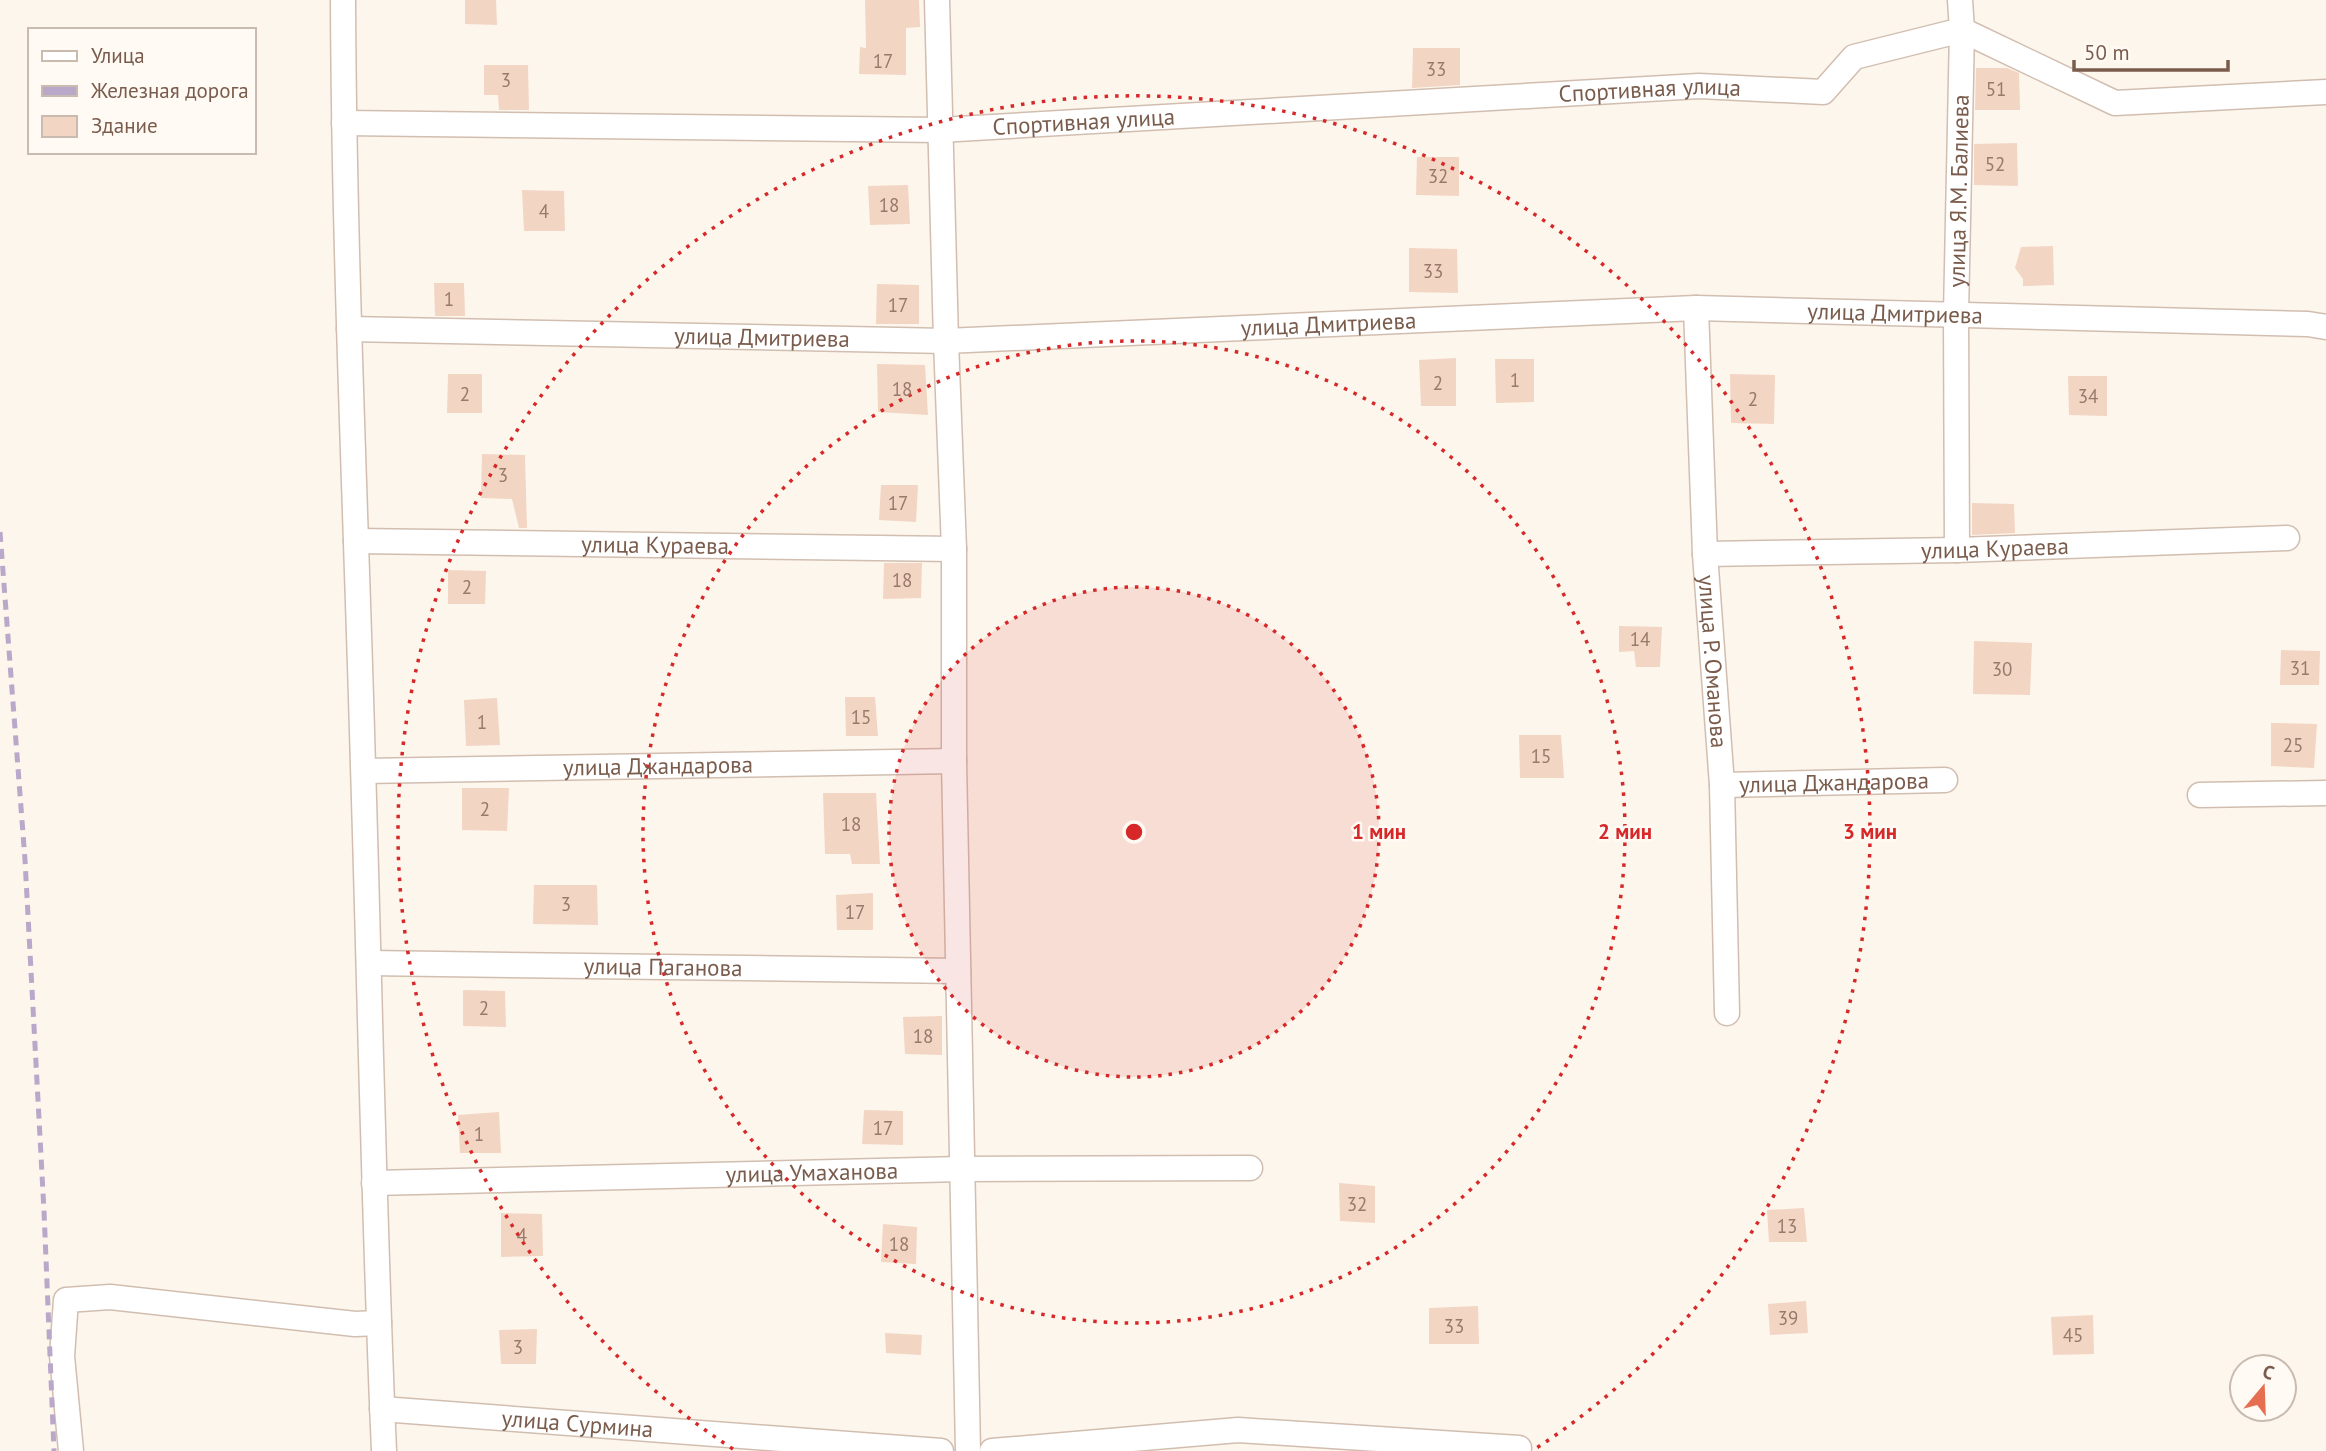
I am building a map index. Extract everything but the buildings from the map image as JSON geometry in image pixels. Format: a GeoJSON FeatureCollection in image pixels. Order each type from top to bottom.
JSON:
{"type":"FeatureCollection","features":[{"type":"Feature","properties":{"kind":"street"},"geometry":{"type":"LineString","coordinates":[[343,0],[349,329],[384,1451]]}},
{"type":"Feature","properties":{"kind":"street"},"geometry":{"type":"LineString","coordinates":[[937,0],[954,549],[954,761],[968,1451]]}},
{"type":"Feature","properties":{"kind":"street","name":"улица Я.М. Балиева"},"geometry":{"type":"LineString","coordinates":[[1957,550],[1956,314],[1962,30],[1960,0]]}},
{"type":"Feature","properties":{"kind":"street"},"geometry":{"type":"LineString","coordinates":[[1962,30],[2115,103],[2326,92]]}},
{"type":"Feature","properties":{"kind":"street","name":"Спортивная улица"},"geometry":{"type":"LineString","coordinates":[[940,130],[1699,86],[1823,92],[1854,57],[1962,30]]}},
{"type":"Feature","properties":{"kind":"street"},"geometry":{"type":"LineString","coordinates":[[344,123],[940,130]]}},
{"type":"Feature","properties":{"kind":"street","name":"улица Дмитриева"},"geometry":{"type":"LineString","coordinates":[[349,329],[946,341],[1696,307],[2317,325]]}},
{"type":"Feature","properties":{"kind":"street","name":"улица Р. Оманова"},"geometry":{"type":"LineString","coordinates":[[1696,307],[1705,554],[1722,785],[1727,1013]]}},
{"type":"Feature","properties":{"kind":"street","name":"улица Кураева"},"geometry":{"type":"LineString","coordinates":[[1705,554],[1957,550],[2287,538]]}},
{"type":"Feature","properties":{"kind":"street","name":"улица Кураева"},"geometry":{"type":"LineString","coordinates":[[356,541],[954,549]]}},
{"type":"Feature","properties":{"kind":"street","name":"улица Джандарова"},"geometry":{"type":"LineString","coordinates":[[364,771],[954,761]]}},
{"type":"Feature","properties":{"kind":"street","name":"улица Джандарова"},"geometry":{"type":"LineString","coordinates":[[1722,785],[1945,780]]}},
{"type":"Feature","properties":{"kind":"street"},"geometry":{"type":"LineString","coordinates":[[2200,795],[2326,793]]}},
{"type":"Feature","properties":{"kind":"street","name":"улица Паганова"},"geometry":{"type":"LineString","coordinates":[[369,963],[958,971]]}},
{"type":"Feature","properties":{"kind":"street","name":"улица Умаханова"},"geometry":{"type":"LineString","coordinates":[[374,1183],[962,1169],[1250,1168]]}},
{"type":"Feature","properties":{"kind":"street"},"geometry":{"type":"LineString","coordinates":[[71,1451],[62,1356],[66,1300],[110,1297],[355,1324],[379,1323]]}},
{"type":"Feature","properties":{"kind":"street","name":"улица Сурмина"},"geometry":{"type":"LineString","coordinates":[[382,1409],[941,1451]]}},
{"type":"Feature","properties":{"kind":"street"},"geometry":{"type":"LineString","coordinates":[[992,1451],[1238,1430],[1519,1448]]}},
{"type":"Feature","properties":{"kind":"railway"},"geometry":{"type":"LineString","coordinates":[[0,532],[25,860],[54,1451]]}}]}
